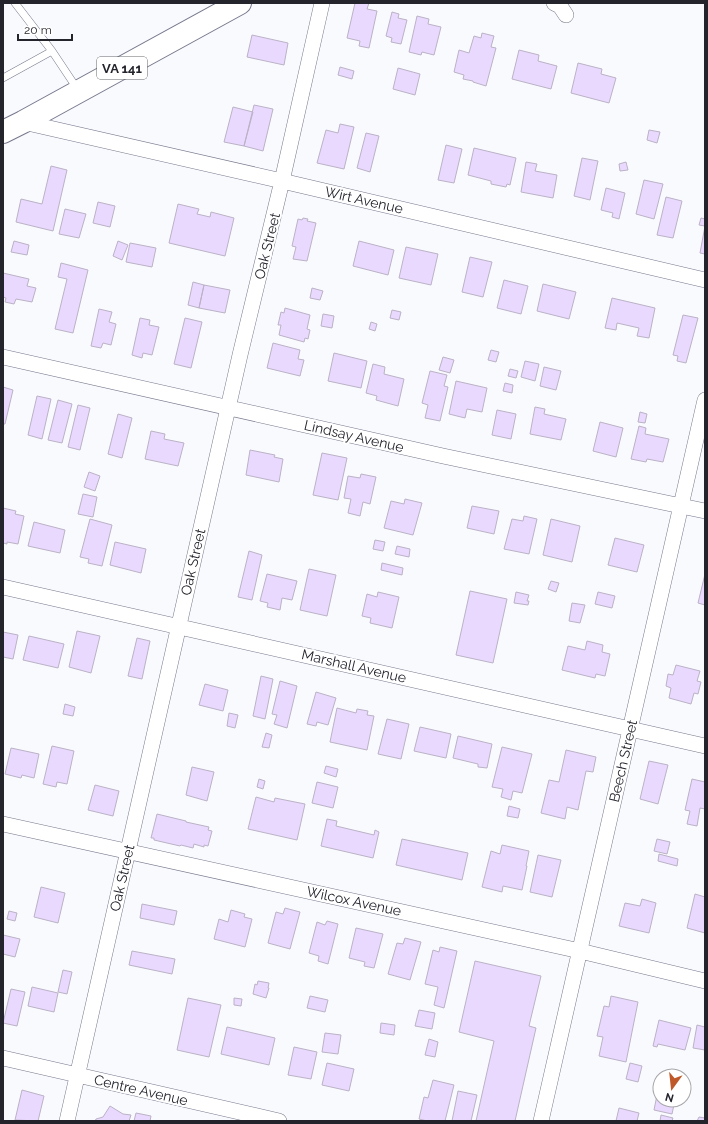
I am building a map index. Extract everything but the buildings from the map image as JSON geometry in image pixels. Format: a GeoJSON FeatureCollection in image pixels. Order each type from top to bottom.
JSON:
{"type":"FeatureCollection","features":[{"type":"Feature","properties":{"kind":"main road","name":"VA 141"},"geometry":{"type":"LineString","coordinates":[[3,132],[79,92],[240,3]]}},
{"type":"Feature","properties":{"kind":"street","name":"Oak Street"},"geometry":{"type":"LineString","coordinates":[[67,1121],[240,355],[282,181],[322,3]]}},
{"type":"Feature","properties":{"kind":"street"},"geometry":{"type":"LineString","coordinates":[[554,3],[560,6],[566,15]]}},
{"type":"Feature","properties":{"kind":"street","name":"Wirt Avenue"},"geometry":{"type":"LineString","coordinates":[[23,122],[705,280]]}},
{"type":"Feature","properties":{"kind":"street","name":"Lindsay Avenue"},"geometry":{"type":"LineString","coordinates":[[3,357],[443,456],[705,511]]}},
{"type":"Feature","properties":{"kind":"street","name":"Beech Street"},"geometry":{"type":"LineString","coordinates":[[541,1121],[705,400]]}},
{"type":"Feature","properties":{"kind":"street","name":"Marshall Avenue"},"geometry":{"type":"LineString","coordinates":[[3,587],[705,746]]}},
{"type":"Feature","properties":{"kind":"street","name":"Wilcox Avenue"},"geometry":{"type":"LineString","coordinates":[[3,824],[580,951],[705,981]]}},
{"type":"Feature","properties":{"kind":"street","name":"Centre Avenue"},"geometry":{"type":"LineString","coordinates":[[3,1058],[279,1121]]}},
{"type":"Feature","properties":{"kind":"lane"},"geometry":{"type":"LineString","coordinates":[[15,3],[52,51],[79,92]]}},
{"type":"Feature","properties":{"kind":"lane"},"geometry":{"type":"LineString","coordinates":[[3,78],[52,51]]}}]}
